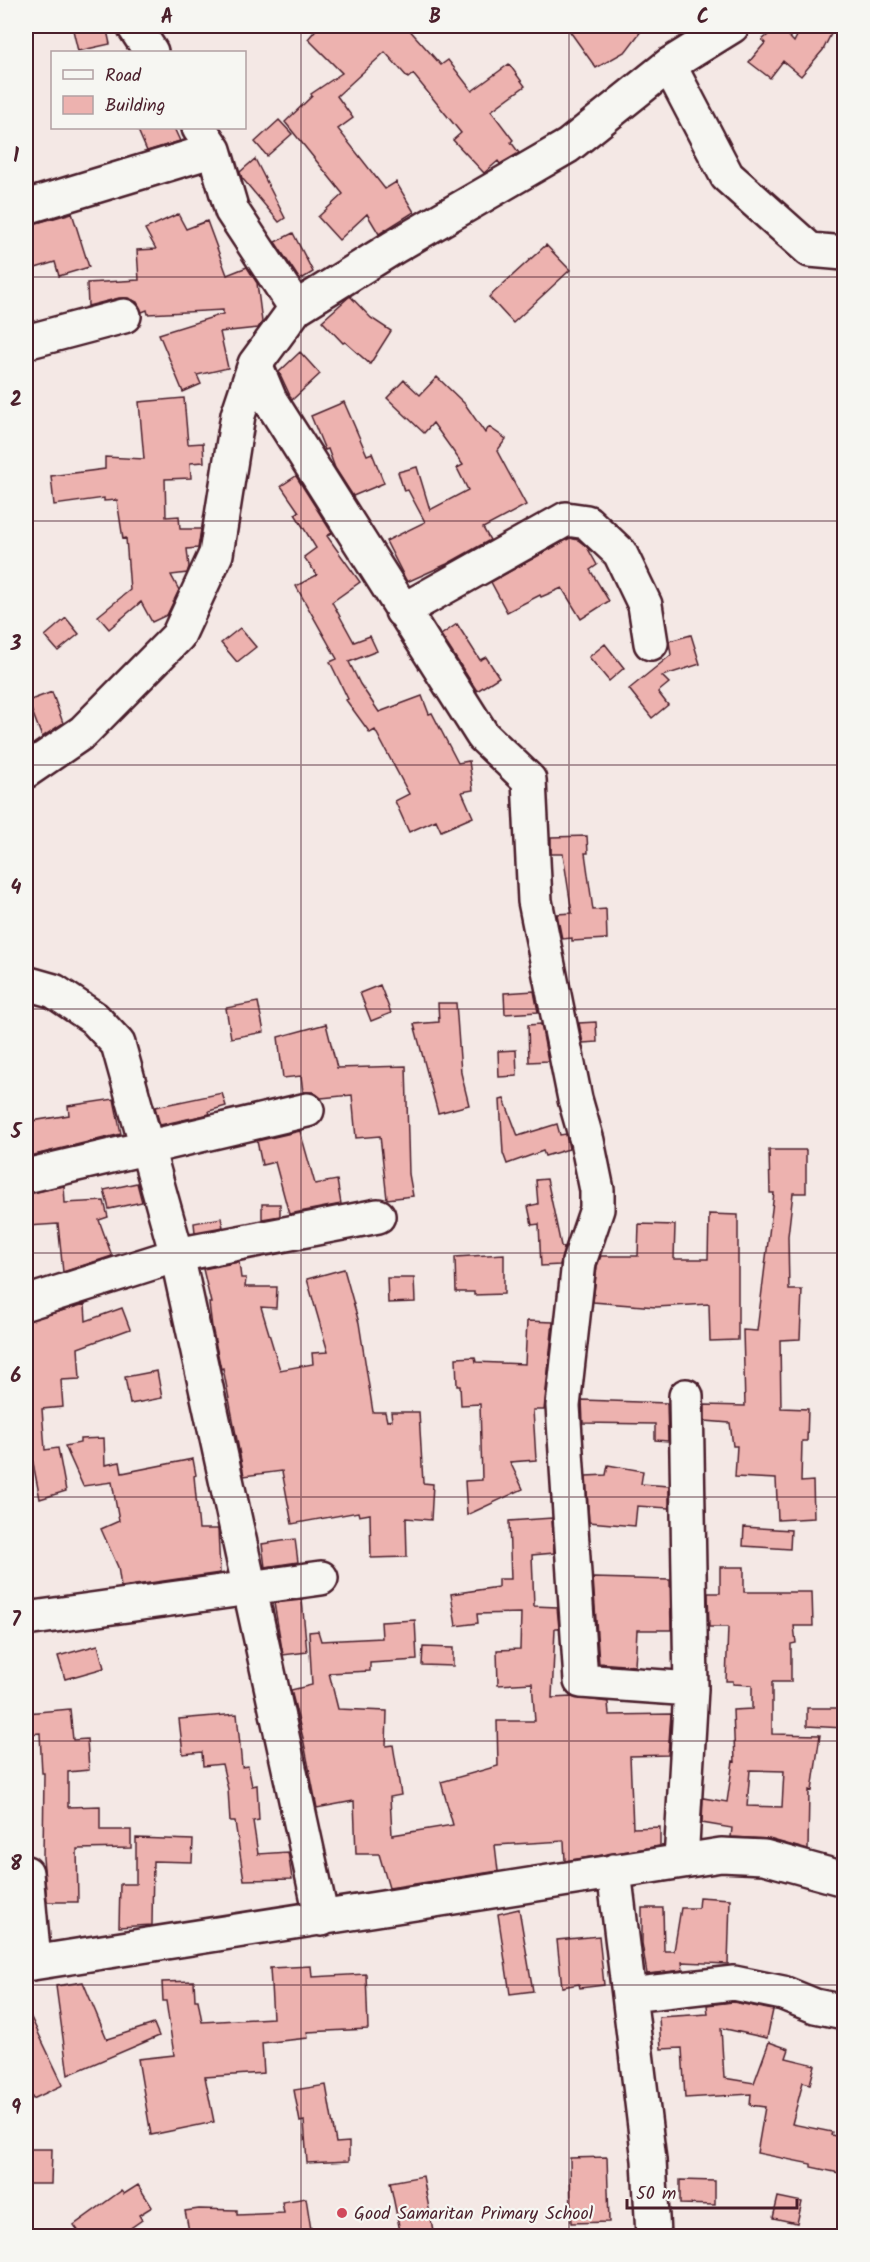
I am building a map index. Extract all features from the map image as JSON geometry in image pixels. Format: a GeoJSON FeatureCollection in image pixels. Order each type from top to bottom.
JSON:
{"type":"FeatureCollection","features":[{"type":"Feature","properties":{"kind":"street"},"geometry":{"type":"LineString","coordinates":[[134,26],[150,51]]}},
{"type":"Feature","properties":{"kind":"street"},"geometry":{"type":"LineString","coordinates":[[26,771],[83,732],[178,636],[216,554],[238,415],[255,364],[296,308],[394,247],[568,146],[669,65],[732,26]]}},
{"type":"Feature","properties":{"kind":"street"},"geometry":{"type":"LineString","coordinates":[[669,65],[727,176],[810,250],[844,253]]}},
{"type":"Feature","properties":{"kind":"street"},"geometry":{"type":"LineString","coordinates":[[26,207],[207,139],[232,211],[296,308]]}},
{"type":"Feature","properties":{"kind":"street"},"geometry":{"type":"LineString","coordinates":[[26,342],[124,316]]}},
{"type":"Feature","properties":{"kind":"street"},"geometry":{"type":"LineString","coordinates":[[255,364],[270,400],[483,736],[529,780],[535,901],[575,1099],[597,1190],[597,1209],[579,1262],[563,1406],[581,1681],[691,1689]]}},
{"type":"Feature","properties":{"kind":"street"},"geometry":{"type":"LineString","coordinates":[[402,611],[566,519],[587,522],[620,553],[645,605],[651,643]]}},
{"type":"Feature","properties":{"kind":"street"},"geometry":{"type":"LineString","coordinates":[[26,983],[54,991],[94,1018],[118,1044],[177,1255],[322,1919]]}},
{"type":"Feature","properties":{"kind":"street"},"geometry":{"type":"LineString","coordinates":[[26,1176],[307,1110]]}},
{"type":"Feature","properties":{"kind":"street"},"geometry":{"type":"LineString","coordinates":[[26,1303],[177,1255],[378,1216]]}},
{"type":"Feature","properties":{"kind":"street"},"geometry":{"type":"LineString","coordinates":[[681,1861],[691,1689],[686,1396]]}},
{"type":"Feature","properties":{"kind":"street"},"geometry":{"type":"LineString","coordinates":[[26,1619],[321,1578]]}},
{"type":"Feature","properties":{"kind":"street"},"geometry":{"type":"LineString","coordinates":[[26,1873],[30,1963],[721,1855],[764,1857],[844,1880]]}},
{"type":"Feature","properties":{"kind":"street"},"geometry":{"type":"LineString","coordinates":[[614,1871],[649,2160],[653,2236]]}},
{"type":"Feature","properties":{"kind":"street"},"geometry":{"type":"LineString","coordinates":[[629,1995],[734,1983],[783,1993],[814,2006],[844,2012]]}},
{"type":"Feature","properties":{"kind":"building"},"geometry":{"type":"Polygon","coordinates":[[[72,26],[106,26],[110,44],[78,51],[72,26]]]}},
{"type":"Feature","properties":{"kind":"building"},"geometry":{"type":"Polygon","coordinates":[[[319,26],[406,26],[441,65],[448,60],[472,91],[509,64],[525,86],[491,111],[513,140],[511,142],[519,153],[500,164],[498,161],[484,173],[453,140],[461,133],[413,74],[408,78],[385,52],[337,96],[353,118],[338,129],[385,189],[396,182],[414,212],[379,234],[367,214],[339,240],[318,217],[343,194],[285,122],[312,96],[311,94],[342,73],[308,39],[319,26]]]}},
{"type":"Feature","properties":{"kind":"building"},"geometry":{"type":"Polygon","coordinates":[[[566,26],[645,26],[626,51],[596,68],[566,26]]]}},
{"type":"Feature","properties":{"kind":"building"},"geometry":{"type":"Polygon","coordinates":[[[779,26],[794,42],[802,26],[835,26],[823,50],[801,76],[783,61],[770,78],[749,62],[765,43],[762,40],[779,26]]]}},
{"type":"Feature","properties":{"kind":"building"},"geometry":{"type":"Polygon","coordinates":[[[279,120],[292,134],[267,156],[255,142],[279,120]]]}},
{"type":"Feature","properties":{"kind":"building"},"geometry":{"type":"Polygon","coordinates":[[[137,129],[174,129],[180,141],[147,151],[137,129]]]}},
{"type":"Feature","properties":{"kind":"building"},"geometry":{"type":"Polygon","coordinates":[[[255,159],[285,218],[279,222],[242,178],[240,172],[255,159]]]}},
{"type":"Feature","properties":{"kind":"building"},"geometry":{"type":"Polygon","coordinates":[[[72,213],[89,267],[59,276],[55,262],[26,271],[26,226],[72,213]]]}},
{"type":"Feature","properties":{"kind":"building"},"geometry":{"type":"Polygon","coordinates":[[[178,214],[186,229],[207,221],[227,275],[247,267],[257,283],[262,322],[258,328],[220,332],[228,368],[197,375],[201,384],[183,392],[159,334],[223,314],[223,310],[148,314],[147,310],[142,312],[137,302],[128,298],[88,306],[87,283],[139,280],[137,250],[156,249],[145,229],[178,214]]]}},
{"type":"Feature","properties":{"kind":"building"},"geometry":{"type":"Polygon","coordinates":[[[293,233],[313,272],[300,280],[275,242],[293,233]]]}},
{"type":"Feature","properties":{"kind":"building"},"geometry":{"type":"Polygon","coordinates":[[[546,245],[570,270],[513,323],[489,297],[546,245]]]}},
{"type":"Feature","properties":{"kind":"building"},"geometry":{"type":"Polygon","coordinates":[[[350,296],[371,318],[391,331],[370,364],[345,342],[343,343],[322,321],[350,296]]]}},
{"type":"Feature","properties":{"kind":"building"},"geometry":{"type":"Polygon","coordinates":[[[300,352],[320,374],[292,400],[279,372],[300,352]]]}},
{"type":"Feature","properties":{"kind":"building"},"geometry":{"type":"Polygon","coordinates":[[[437,377],[465,404],[485,433],[489,427],[506,439],[497,451],[526,505],[483,528],[490,540],[447,564],[407,582],[386,541],[425,522],[408,490],[404,491],[398,472],[417,467],[430,510],[468,490],[457,468],[463,465],[433,423],[424,433],[387,398],[404,380],[420,395],[437,377]]]}},
{"type":"Feature","properties":{"kind":"building"},"geometry":{"type":"Polygon","coordinates":[[[184,398],[188,444],[203,443],[204,462],[190,463],[191,478],[165,479],[166,517],[179,516],[180,529],[201,529],[198,548],[187,549],[189,567],[187,573],[171,575],[179,590],[167,615],[152,622],[141,602],[109,629],[98,616],[130,590],[126,538],[123,539],[117,500],[104,501],[104,498],[54,505],[51,476],[105,469],[105,457],[144,459],[139,402],[184,398]]]}},
{"type":"Feature","properties":{"kind":"building"},"geometry":{"type":"Polygon","coordinates":[[[344,402],[367,455],[372,453],[384,483],[353,496],[335,468],[328,449],[325,450],[311,416],[344,402]]]}},
{"type":"Feature","properties":{"kind":"building"},"geometry":{"type":"Polygon","coordinates":[[[296,476],[332,533],[327,536],[360,582],[332,602],[354,642],[370,636],[377,651],[349,662],[360,684],[379,712],[422,696],[429,714],[432,713],[458,763],[469,761],[473,790],[462,792],[473,817],[441,831],[436,820],[409,832],[395,801],[409,794],[375,730],[370,733],[346,700],[348,699],[330,662],[337,659],[296,586],[317,575],[304,557],[316,548],[295,514],[299,512],[281,486],[296,476]]]}},
{"type":"Feature","properties":{"kind":"building"},"geometry":{"type":"Polygon","coordinates":[[[570,538],[578,540],[587,547],[597,565],[590,570],[609,601],[581,619],[562,588],[541,597],[540,595],[507,612],[491,582],[570,538]]]}},
{"type":"Feature","properties":{"kind":"building"},"geometry":{"type":"Polygon","coordinates":[[[66,618],[79,634],[58,651],[45,636],[66,618]]]}},
{"type":"Feature","properties":{"kind":"building"},"geometry":{"type":"Polygon","coordinates":[[[457,624],[480,660],[486,657],[499,677],[477,691],[441,635],[457,624]]]}},
{"type":"Feature","properties":{"kind":"building"},"geometry":{"type":"Polygon","coordinates":[[[240,628],[256,647],[237,662],[221,643],[240,628]]]}},
{"type":"Feature","properties":{"kind":"building"},"geometry":{"type":"Polygon","coordinates":[[[691,635],[700,664],[662,676],[669,683],[658,692],[668,705],[652,718],[629,689],[671,655],[669,641],[691,635]]]}},
{"type":"Feature","properties":{"kind":"building"},"geometry":{"type":"Polygon","coordinates":[[[605,644],[624,668],[609,681],[589,657],[605,644]]]}},
{"type":"Feature","properties":{"kind":"building"},"geometry":{"type":"Polygon","coordinates":[[[52,692],[63,723],[42,737],[28,701],[52,692]]]}},
{"type":"Feature","properties":{"kind":"building"},"geometry":{"type":"Polygon","coordinates":[[[587,836],[588,853],[585,853],[593,910],[606,909],[607,939],[572,941],[572,938],[562,939],[557,914],[572,913],[563,854],[551,854],[551,837],[587,836]]]}},
{"type":"Feature","properties":{"kind":"building"},"geometry":{"type":"Polygon","coordinates":[[[380,985],[391,1013],[371,1021],[360,993],[380,985]]]}},
{"type":"Feature","properties":{"kind":"building"},"geometry":{"type":"Polygon","coordinates":[[[534,991],[538,1012],[505,1014],[504,993],[534,991]]]}},
{"type":"Feature","properties":{"kind":"building"},"geometry":{"type":"Polygon","coordinates":[[[258,1002],[264,1032],[231,1038],[226,1008],[258,1002]]]}},
{"type":"Feature","properties":{"kind":"building"},"geometry":{"type":"Polygon","coordinates":[[[438,1003],[456,1003],[461,1073],[469,1105],[438,1113],[414,1024],[439,1022],[438,1003]]]}},
{"type":"Feature","properties":{"kind":"building"},"geometry":{"type":"Polygon","coordinates":[[[596,1022],[597,1042],[583,1043],[579,1023],[596,1022]]]}},
{"type":"Feature","properties":{"kind":"building"},"geometry":{"type":"Polygon","coordinates":[[[326,1024],[337,1068],[406,1066],[409,1174],[413,1196],[387,1199],[380,1136],[356,1138],[352,1095],[321,1098],[313,1092],[303,1092],[301,1076],[283,1078],[278,1037],[326,1024]]]}},
{"type":"Feature","properties":{"kind":"building"},"geometry":{"type":"Polygon","coordinates":[[[541,1024],[548,1061],[529,1062],[528,1025],[541,1024]]]}},
{"type":"Feature","properties":{"kind":"building"},"geometry":{"type":"Polygon","coordinates":[[[516,1050],[517,1076],[499,1077],[498,1051],[516,1050]]]}},
{"type":"Feature","properties":{"kind":"building"},"geometry":{"type":"Polygon","coordinates":[[[222,1093],[226,1106],[209,1111],[210,1114],[160,1125],[155,1107],[222,1093]]]}},
{"type":"Feature","properties":{"kind":"building"},"geometry":{"type":"Polygon","coordinates":[[[114,1099],[121,1134],[26,1157],[26,1122],[69,1115],[68,1106],[114,1099]]]}},
{"type":"Feature","properties":{"kind":"building"},"geometry":{"type":"Polygon","coordinates":[[[504,1099],[518,1136],[557,1124],[560,1135],[566,1134],[569,1149],[545,1156],[543,1151],[507,1164],[503,1153],[500,1100],[504,1099]]]}},
{"type":"Feature","properties":{"kind":"building"},"geometry":{"type":"Polygon","coordinates":[[[300,1131],[315,1184],[337,1180],[341,1204],[289,1214],[275,1162],[262,1165],[257,1141],[300,1131]]]}},
{"type":"Feature","properties":{"kind":"building"},"geometry":{"type":"Polygon","coordinates":[[[769,1150],[806,1150],[806,1193],[793,1193],[788,1236],[789,1290],[802,1290],[800,1339],[780,1340],[781,1408],[808,1409],[807,1441],[802,1441],[801,1482],[813,1481],[814,1518],[778,1520],[776,1479],[735,1477],[737,1446],[733,1446],[730,1423],[705,1421],[705,1405],[745,1406],[743,1330],[757,1331],[774,1193],[770,1193],[769,1150]]]}},
{"type":"Feature","properties":{"kind":"building"},"geometry":{"type":"Polygon","coordinates":[[[547,1179],[561,1246],[564,1248],[560,1265],[541,1266],[539,1224],[532,1225],[528,1206],[538,1204],[536,1180],[547,1179]]]}},
{"type":"Feature","properties":{"kind":"building"},"geometry":{"type":"Polygon","coordinates":[[[137,1183],[142,1202],[109,1209],[104,1190],[137,1183]]]}},
{"type":"Feature","properties":{"kind":"building"},"geometry":{"type":"Polygon","coordinates":[[[64,1186],[65,1203],[104,1201],[108,1217],[99,1220],[112,1256],[63,1272],[58,1224],[28,1226],[26,1194],[64,1186]]]}},
{"type":"Feature","properties":{"kind":"building"},"geometry":{"type":"Polygon","coordinates":[[[262,1204],[280,1204],[280,1216],[262,1219],[262,1204]]]}},
{"type":"Feature","properties":{"kind":"building"},"geometry":{"type":"Polygon","coordinates":[[[709,1214],[738,1215],[738,1340],[710,1341],[709,1304],[656,1307],[593,1302],[597,1266],[601,1256],[638,1256],[639,1224],[675,1225],[674,1259],[708,1259],[709,1214]]]}},
{"type":"Feature","properties":{"kind":"building"},"geometry":{"type":"Polygon","coordinates":[[[221,1218],[223,1227],[195,1232],[194,1223],[221,1218]]]}},
{"type":"Feature","properties":{"kind":"building"},"geometry":{"type":"Polygon","coordinates":[[[504,1254],[504,1294],[474,1295],[474,1292],[456,1292],[455,1257],[504,1254]]]}},
{"type":"Feature","properties":{"kind":"building"},"geometry":{"type":"Polygon","coordinates":[[[239,1262],[241,1278],[246,1278],[245,1287],[277,1287],[276,1308],[261,1307],[280,1370],[313,1364],[312,1353],[328,1352],[307,1279],[344,1269],[359,1323],[373,1412],[385,1412],[387,1421],[392,1420],[391,1412],[419,1412],[423,1483],[433,1484],[431,1520],[406,1518],[407,1557],[371,1558],[370,1514],[359,1516],[358,1512],[292,1524],[282,1471],[244,1476],[223,1368],[221,1369],[212,1327],[209,1303],[211,1303],[203,1269],[239,1262]]]}},
{"type":"Feature","properties":{"kind":"building"},"geometry":{"type":"Polygon","coordinates":[[[387,1278],[414,1278],[415,1302],[388,1303],[387,1278]]]}},
{"type":"Feature","properties":{"kind":"building"},"geometry":{"type":"Polygon","coordinates":[[[85,1304],[86,1321],[122,1308],[130,1329],[78,1348],[80,1379],[61,1380],[63,1407],[42,1409],[45,1450],[58,1448],[66,1491],[40,1499],[28,1437],[26,1438],[26,1321],[85,1304]]]}},
{"type":"Feature","properties":{"kind":"building"},"geometry":{"type":"Polygon","coordinates":[[[527,1321],[553,1322],[544,1410],[533,1410],[536,1460],[510,1462],[523,1489],[467,1515],[465,1481],[482,1480],[480,1404],[461,1405],[460,1386],[457,1386],[456,1358],[475,1357],[476,1362],[525,1364],[527,1321]]]}},
{"type":"Feature","properties":{"kind":"building"},"geometry":{"type":"Polygon","coordinates":[[[157,1371],[162,1398],[130,1404],[125,1377],[157,1371]]]}},
{"type":"Feature","properties":{"kind":"building"},"geometry":{"type":"Polygon","coordinates":[[[582,1400],[667,1403],[668,1441],[655,1440],[655,1424],[583,1423],[582,1400]]]}},
{"type":"Feature","properties":{"kind":"building"},"geometry":{"type":"Polygon","coordinates":[[[104,1438],[105,1465],[120,1462],[122,1473],[193,1459],[199,1529],[218,1529],[220,1573],[121,1587],[118,1567],[101,1529],[119,1521],[112,1482],[83,1486],[65,1446],[80,1443],[80,1439],[104,1438]]]}},
{"type":"Feature","properties":{"kind":"building"},"geometry":{"type":"Polygon","coordinates":[[[608,1465],[643,1471],[641,1484],[669,1486],[669,1508],[637,1506],[635,1526],[589,1522],[586,1476],[606,1475],[608,1465]]]}},
{"type":"Feature","properties":{"kind":"building"},"geometry":{"type":"Polygon","coordinates":[[[552,1518],[554,1553],[532,1555],[534,1606],[557,1607],[559,1628],[555,1628],[552,1698],[572,1697],[608,1702],[609,1715],[671,1714],[668,1755],[630,1756],[633,1828],[660,1827],[660,1846],[565,1861],[564,1841],[495,1845],[498,1871],[389,1888],[379,1854],[356,1854],[354,1801],[317,1808],[291,1690],[312,1685],[309,1632],[318,1631],[321,1641],[382,1638],[381,1622],[415,1620],[417,1660],[370,1663],[370,1671],[329,1673],[338,1709],[387,1711],[386,1746],[393,1745],[401,1795],[390,1797],[392,1835],[453,1825],[441,1782],[498,1766],[497,1721],[535,1721],[532,1683],[498,1685],[497,1650],[520,1649],[521,1613],[477,1614],[478,1623],[456,1626],[451,1594],[498,1587],[498,1579],[511,1579],[509,1521],[552,1518]]]}},
{"type":"Feature","properties":{"kind":"building"},"geometry":{"type":"Polygon","coordinates":[[[744,1527],[791,1530],[790,1549],[743,1546],[744,1527]]]}},
{"type":"Feature","properties":{"kind":"building"},"geometry":{"type":"Polygon","coordinates":[[[295,1539],[298,1562],[265,1567],[262,1544],[295,1539]]]}},
{"type":"Feature","properties":{"kind":"building"},"geometry":{"type":"Polygon","coordinates":[[[720,1567],[744,1567],[744,1592],[812,1592],[813,1626],[794,1626],[796,1643],[791,1644],[791,1682],[772,1682],[772,1734],[820,1735],[812,1791],[809,1790],[808,1850],[769,1839],[731,1837],[732,1828],[702,1823],[703,1798],[727,1802],[733,1761],[735,1762],[733,1710],[752,1709],[752,1685],[733,1684],[733,1681],[726,1681],[728,1627],[709,1627],[708,1593],[720,1593],[720,1567]],[[750,1770],[747,1806],[782,1807],[784,1771],[750,1770]]]}},
{"type":"Feature","properties":{"kind":"building"},"geometry":{"type":"Polygon","coordinates":[[[593,1578],[670,1580],[671,1630],[637,1630],[635,1666],[599,1663],[593,1578]]]}},
{"type":"Feature","properties":{"kind":"building"},"geometry":{"type":"Polygon","coordinates":[[[302,1600],[307,1652],[283,1655],[274,1603],[302,1600]]]}},
{"type":"Feature","properties":{"kind":"building"},"geometry":{"type":"Polygon","coordinates":[[[98,1645],[104,1668],[65,1679],[58,1656],[98,1645]]]}},
{"type":"Feature","properties":{"kind":"building"},"geometry":{"type":"Polygon","coordinates":[[[423,1647],[453,1648],[453,1666],[422,1665],[423,1647]]]}},
{"type":"Feature","properties":{"kind":"building"},"geometry":{"type":"Polygon","coordinates":[[[807,1708],[844,1708],[844,1728],[807,1726],[807,1708]]]}},
{"type":"Feature","properties":{"kind":"building"},"geometry":{"type":"Polygon","coordinates":[[[70,1709],[73,1740],[87,1739],[89,1770],[68,1772],[68,1807],[100,1806],[100,1830],[131,1830],[131,1848],[77,1849],[78,1902],[47,1902],[43,1858],[44,1773],[42,1773],[40,1733],[29,1734],[27,1713],[70,1709]]]}},
{"type":"Feature","properties":{"kind":"building"},"geometry":{"type":"Polygon","coordinates":[[[237,1714],[242,1767],[248,1766],[252,1786],[257,1785],[259,1820],[253,1821],[258,1854],[288,1852],[292,1879],[244,1880],[235,1822],[230,1822],[228,1789],[222,1764],[203,1766],[202,1752],[183,1754],[179,1719],[237,1714]]]}},
{"type":"Feature","properties":{"kind":"building"},"geometry":{"type":"Polygon","coordinates":[[[136,1838],[193,1840],[192,1862],[153,1861],[152,1925],[119,1927],[120,1884],[136,1884],[136,1838]]]}},
{"type":"Feature","properties":{"kind":"building"},"geometry":{"type":"Polygon","coordinates":[[[699,1897],[730,1899],[728,1964],[682,1962],[683,1970],[647,1974],[642,1943],[642,1908],[663,1908],[664,1951],[674,1951],[681,1908],[698,1908],[699,1897]]]}},
{"type":"Feature","properties":{"kind":"building"},"geometry":{"type":"Polygon","coordinates":[[[519,1909],[533,1991],[510,1994],[498,1914],[519,1909]]]}},
{"type":"Feature","properties":{"kind":"building"},"geometry":{"type":"Polygon","coordinates":[[[599,1936],[604,1985],[580,1988],[579,1984],[562,1987],[557,1940],[599,1936]]]}},
{"type":"Feature","properties":{"kind":"building"},"geometry":{"type":"Polygon","coordinates":[[[311,1966],[312,1977],[366,1974],[368,2029],[307,2032],[308,2038],[262,2043],[264,2073],[205,2077],[214,2122],[151,2135],[138,2059],[174,2055],[166,2001],[163,2001],[162,1982],[194,1981],[195,2000],[198,2000],[202,2022],[273,2018],[270,1968],[311,1966]]]}},
{"type":"Feature","properties":{"kind":"building"},"geometry":{"type":"Polygon","coordinates":[[[83,1982],[107,2039],[154,2024],[159,2036],[68,2075],[56,1986],[83,1982]]]}},
{"type":"Feature","properties":{"kind":"building"},"geometry":{"type":"Polygon","coordinates":[[[733,2002],[773,2010],[767,2038],[721,2028],[724,2078],[754,2083],[769,2042],[789,2049],[786,2058],[815,2065],[810,2084],[803,2082],[792,2124],[832,2132],[831,2135],[844,2138],[844,2174],[811,2167],[811,2164],[757,2153],[765,2107],[750,2105],[751,2094],[685,2098],[682,2048],[661,2049],[659,2017],[708,2014],[707,2005],[733,2002]]]}},
{"type":"Feature","properties":{"kind":"building"},"geometry":{"type":"Polygon","coordinates":[[[26,2007],[63,2085],[33,2099],[26,2085],[26,2007]]]}},
{"type":"Feature","properties":{"kind":"building"},"geometry":{"type":"Polygon","coordinates":[[[326,2085],[336,2143],[349,2142],[349,2161],[307,2163],[304,2121],[300,2122],[294,2090],[326,2085]]]}},
{"type":"Feature","properties":{"kind":"building"},"geometry":{"type":"Polygon","coordinates":[[[26,2149],[52,2149],[51,2184],[26,2184],[26,2149]]]}},
{"type":"Feature","properties":{"kind":"building"},"geometry":{"type":"Polygon","coordinates":[[[607,2157],[609,2222],[571,2223],[570,2158],[607,2157]]]}},
{"type":"Feature","properties":{"kind":"building"},"geometry":{"type":"Polygon","coordinates":[[[423,2176],[434,2236],[401,2236],[390,2182],[423,2176]]]}},
{"type":"Feature","properties":{"kind":"building"},"geometry":{"type":"Polygon","coordinates":[[[680,2180],[715,2181],[715,2205],[680,2204],[680,2180]]]}},
{"type":"Feature","properties":{"kind":"building"},"geometry":{"type":"Polygon","coordinates":[[[138,2185],[152,2207],[139,2215],[142,2220],[119,2236],[82,2236],[74,2225],[121,2191],[124,2194],[138,2185]]]}},
{"type":"Feature","properties":{"kind":"building"},"geometry":{"type":"Polygon","coordinates":[[[778,2197],[802,2202],[797,2223],[773,2218],[778,2197]]]}},
{"type":"Feature","properties":{"kind":"building"},"geometry":{"type":"Polygon","coordinates":[[[306,2198],[312,2236],[190,2236],[185,2211],[237,2210],[237,2215],[284,2213],[282,2202],[306,2198]]]}},
{"type":"Feature","properties":{"kind":"place","name":"Good Samaritan Primary School"},"geometry":{"type":"Point","coordinates":[342,2213]}}]}
